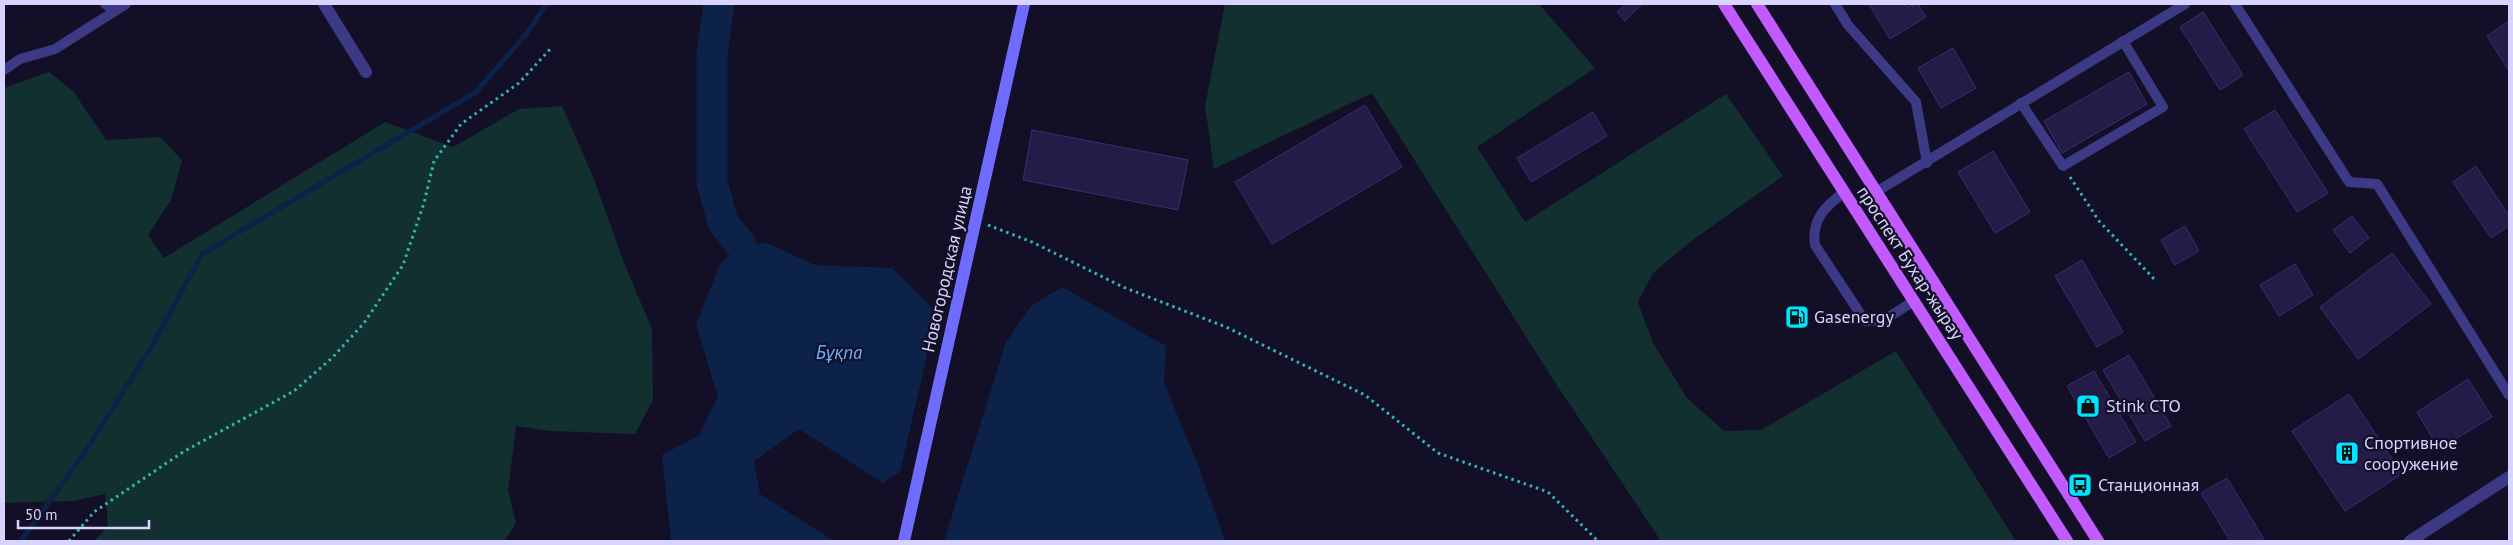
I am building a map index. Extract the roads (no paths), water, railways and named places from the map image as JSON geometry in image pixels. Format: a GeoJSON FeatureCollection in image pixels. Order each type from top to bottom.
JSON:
{"type":"FeatureCollection","features":[{"type":"Feature","properties":{"kind":"main road","name":"проспект Бухар-жырау"},"geometry":{"type":"LineString","coordinates":[[1724,4],[2067,541]]}},
{"type":"Feature","properties":{"kind":"main road","name":"проспект Бухар-жырау"},"geometry":{"type":"LineString","coordinates":[[1757,4],[2098,541]]}},
{"type":"Feature","properties":{"kind":"street"},"geometry":{"type":"LineString","coordinates":[[324,4],[366,72]]}},
{"type":"Feature","properties":{"kind":"street","name":"Новогородская улица"},"geometry":{"type":"LineString","coordinates":[[904,541],[1024,4]]}},
{"type":"Feature","properties":{"kind":"street"},"geometry":{"type":"LineString","coordinates":[[2410,541],[2509,477]]}},
{"type":"Feature","properties":{"kind":"lane"},"geometry":{"type":"LineString","coordinates":[[105,4],[115,11]]}},
{"type":"Feature","properties":{"kind":"lane"},"geometry":{"type":"LineString","coordinates":[[4,70],[20,59],[55,49],[126,4]]}},
{"type":"Feature","properties":{"kind":"lane"},"geometry":{"type":"LineString","coordinates":[[1835,4],[1848,25],[1916,102],[1927,163]]}},
{"type":"Feature","properties":{"kind":"lane"},"geometry":{"type":"LineString","coordinates":[[1876,192],[1927,163],[2021,103],[2185,4]]}},
{"type":"Feature","properties":{"kind":"lane"},"geometry":{"type":"LineString","coordinates":[[2235,4],[2349,182],[2377,184],[2509,395]]}},
{"type":"Feature","properties":{"kind":"lane"},"geometry":{"type":"LineString","coordinates":[[2021,103],[2063,166],[2163,107],[2123,41]]}},
{"type":"Feature","properties":{"kind":"lane"},"geometry":{"type":"LineString","coordinates":[[1844,192],[1822,209],[1816,221],[1814,236],[1816,244],[1845,291],[1865,321],[1884,320],[1914,301]]}},
{"type":"Feature","properties":{"kind":"water","name":"Бұқпа"},"geometry":{"type":"Polygon","coordinates":[[[767,243],[815,265],[892,268],[937,312],[900,472],[883,483],[799,429],[754,461],[760,494],[834,541],[671,541],[662,455],[699,435],[718,397],[696,325],[720,264],[741,245],[767,243]]]}},
{"type":"Feature","properties":{"kind":"water"},"geometry":{"type":"Polygon","coordinates":[[[1062,287],[1166,346],[1164,383],[1200,470],[1225,541],[944,541],[1006,342],[1031,306],[1062,287]]]}},
{"type":"Feature","properties":{"kind":"waterway"},"geometry":{"type":"LineString","coordinates":[[21,541],[85,452],[152,346],[202,254],[476,92],[528,32],[546,4]]}},
{"type":"Feature","properties":{"kind":"waterway","name":"Бұқпа"},"geometry":{"type":"LineString","coordinates":[[719,4],[712,53],[712,183],[723,222],[741,245]]}},
{"type":"Feature","properties":{"kind":"place","name":"Gasenergy"},"geometry":{"type":"Point","coordinates":[1797,317]}},
{"type":"Feature","properties":{"kind":"place","name":"Stink СТО"},"geometry":{"type":"Point","coordinates":[2088,406]}},
{"type":"Feature","properties":{"kind":"place","name":"Спортивное сооружение"},"geometry":{"type":"Point","coordinates":[2347,453]}},
{"type":"Feature","properties":{"kind":"place","name":"Станционная"},"geometry":{"type":"Point","coordinates":[2080,485]}}]}
